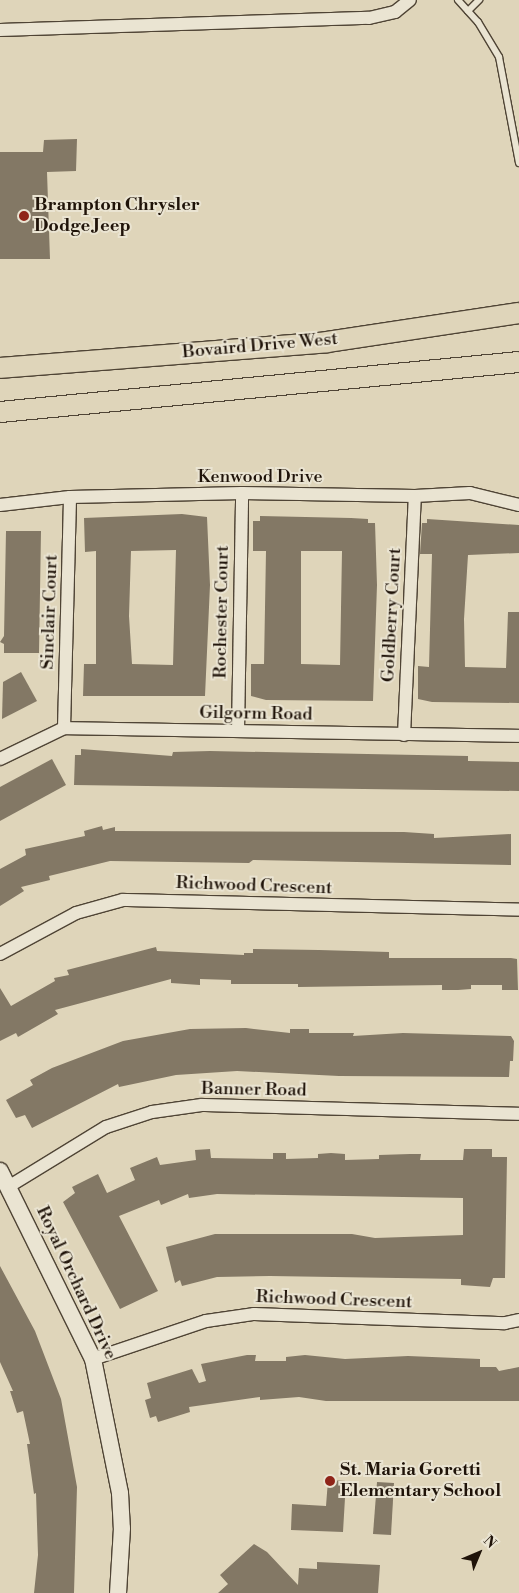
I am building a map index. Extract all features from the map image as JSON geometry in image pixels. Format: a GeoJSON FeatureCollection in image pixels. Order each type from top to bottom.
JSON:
{"type":"FeatureCollection","features":[{"type":"Feature","properties":{"kind":"main road","name":"Bovaird Drive West"},"geometry":{"type":"LineString","coordinates":[[0,368],[327,342],[519,313]]}},
{"type":"Feature","properties":{"kind":"main road"},"geometry":{"type":"LineString","coordinates":[[0,412],[519,362]]}},
{"type":"Feature","properties":{"kind":"street"},"geometry":{"type":"LineString","coordinates":[[0,30],[346,20],[395,12],[410,0]]}},
{"type":"Feature","properties":{"kind":"street","name":"Kenwood Drive"},"geometry":{"type":"LineString","coordinates":[[0,505],[70,497],[242,493],[416,496],[470,493],[519,505]]}},
{"type":"Feature","properties":{"kind":"street","name":"Rochester Court"},"geometry":{"type":"LineString","coordinates":[[238,731],[242,493]]}},
{"type":"Feature","properties":{"kind":"street","name":"Goldberry Court"},"geometry":{"type":"LineString","coordinates":[[404,736],[416,496]]}},
{"type":"Feature","properties":{"kind":"street","name":"Sinclair Court"},"geometry":{"type":"LineString","coordinates":[[64,728],[70,497]]}},
{"type":"Feature","properties":{"kind":"street","name":"Gilgorm Road"},"geometry":{"type":"LineString","coordinates":[[0,759],[64,728],[404,736],[519,736]]}},
{"type":"Feature","properties":{"kind":"street","name":"Richwood Crescent"},"geometry":{"type":"LineString","coordinates":[[0,954],[76,913],[123,900],[519,910]]}},
{"type":"Feature","properties":{"kind":"street","name":"Banner Road"},"geometry":{"type":"LineString","coordinates":[[8,1187],[106,1127],[152,1112],[202,1105],[519,1114]]}},
{"type":"Feature","properties":{"kind":"street","name":"Royal Orchard Drive"},"geometry":{"type":"LineString","coordinates":[[0,1171],[93,1358],[120,1493],[122,1528],[118,1593]]}},
{"type":"Feature","properties":{"kind":"street","name":"Richwood Crescent"},"geometry":{"type":"LineString","coordinates":[[93,1358],[206,1321],[254,1314],[505,1324],[519,1320]]}},
{"type":"Feature","properties":{"kind":"lane"},"geometry":{"type":"LineString","coordinates":[[458,0],[468,11],[499,57],[519,164]]}},
{"type":"Feature","properties":{"kind":"lane"},"geometry":{"type":"LineString","coordinates":[[468,11],[478,0]]}},
{"type":"Feature","properties":{"kind":"building","name":"Brampton Chrysler Dodge Jeep"},"geometry":{"type":"Polygon","coordinates":[[[77,139],[76,171],[47,172],[50,259],[0,259],[0,152],[43,152],[44,140],[77,139]]]}},
{"type":"Feature","properties":{"kind":"building"},"geometry":{"type":"Polygon","coordinates":[[[182,514],[207,517],[210,585],[205,696],[83,696],[84,664],[96,664],[96,551],[85,552],[84,518],[182,514]],[[176,550],[131,551],[129,616],[132,664],[173,665],[176,550]]]}},
{"type":"Feature","properties":{"kind":"building"},"geometry":{"type":"Polygon","coordinates":[[[260,516],[368,519],[368,523],[375,523],[377,585],[373,701],[266,700],[251,696],[251,664],[264,664],[266,551],[253,551],[253,521],[260,521],[260,516]],[[301,551],[301,664],[340,665],[342,551],[301,551]]]}},
{"type":"Feature","properties":{"kind":"building"},"geometry":{"type":"Polygon","coordinates":[[[427,519],[519,525],[519,553],[468,555],[464,619],[465,667],[506,668],[508,612],[519,612],[519,703],[432,702],[418,699],[418,666],[429,667],[432,554],[420,554],[422,523],[427,523],[427,519]]]}},
{"type":"Feature","properties":{"kind":"building"},"geometry":{"type":"Polygon","coordinates":[[[6,531],[41,531],[39,653],[4,653],[4,644],[0,642],[4,636],[6,531]]]}},
{"type":"Feature","properties":{"kind":"building"},"geometry":{"type":"Polygon","coordinates":[[[21,672],[37,701],[2,719],[3,682],[21,672]]]}},
{"type":"Feature","properties":{"kind":"building"},"geometry":{"type":"Polygon","coordinates":[[[81,749],[172,756],[173,752],[210,751],[468,756],[468,761],[519,762],[519,791],[74,785],[75,755],[81,755],[81,749]]]}},
{"type":"Feature","properties":{"kind":"building"},"geometry":{"type":"Polygon","coordinates":[[[52,759],[66,785],[0,821],[0,787],[52,759]]]}},
{"type":"Feature","properties":{"kind":"building"},"geometry":{"type":"Polygon","coordinates":[[[102,826],[103,830],[115,827],[115,831],[404,832],[434,834],[434,838],[511,834],[511,865],[253,860],[249,863],[110,861],[49,876],[50,880],[21,887],[24,891],[0,906],[0,869],[26,855],[25,849],[85,836],[84,831],[102,826]]]}},
{"type":"Feature","properties":{"kind":"building"},"geometry":{"type":"Polygon","coordinates":[[[156,947],[157,951],[244,955],[244,953],[253,953],[253,949],[389,952],[389,958],[511,958],[517,959],[518,990],[502,990],[502,985],[471,985],[471,989],[458,990],[442,990],[442,985],[298,987],[298,984],[231,984],[231,980],[200,979],[200,985],[171,983],[171,979],[55,1010],[58,1014],[18,1037],[16,1033],[0,1041],[0,988],[11,1006],[55,981],[54,978],[69,975],[67,970],[156,947]]]}},
{"type":"Feature","properties":{"kind":"building"},"geometry":{"type":"Polygon","coordinates":[[[246,1028],[290,1033],[290,1029],[309,1029],[309,1033],[354,1033],[353,1036],[403,1033],[511,1036],[514,1041],[513,1061],[510,1061],[509,1077],[339,1076],[237,1071],[176,1075],[119,1087],[118,1084],[32,1128],[25,1115],[16,1118],[6,1100],[33,1085],[30,1080],[52,1068],[123,1041],[190,1029],[246,1028]]]}},
{"type":"Feature","properties":{"kind":"building"},"geometry":{"type":"Polygon","coordinates":[[[210,1149],[211,1158],[273,1159],[273,1153],[286,1153],[286,1159],[318,1158],[318,1154],[331,1153],[345,1154],[345,1160],[379,1159],[379,1155],[421,1154],[420,1160],[463,1160],[464,1149],[492,1149],[492,1157],[507,1157],[505,1278],[493,1278],[490,1287],[461,1285],[461,1279],[270,1276],[217,1277],[182,1286],[180,1280],[175,1283],[166,1247],[215,1234],[352,1234],[375,1238],[463,1235],[463,1198],[217,1194],[189,1198],[188,1194],[161,1205],[159,1200],[119,1216],[158,1291],[120,1309],[63,1202],[75,1193],[72,1187],[98,1174],[107,1193],[135,1180],[130,1168],[157,1157],[160,1165],[196,1160],[195,1150],[210,1149]]]}},
{"type":"Feature","properties":{"kind":"building"},"geometry":{"type":"Polygon","coordinates":[[[0,1266],[35,1331],[61,1399],[77,1487],[74,1593],[34,1593],[38,1555],[36,1493],[34,1494],[27,1444],[30,1444],[23,1411],[17,1413],[10,1391],[13,1391],[0,1362],[0,1266]]]}},
{"type":"Feature","properties":{"kind":"building"},"geometry":{"type":"Polygon","coordinates":[[[256,1355],[255,1361],[286,1361],[286,1357],[305,1355],[345,1359],[408,1356],[480,1359],[480,1367],[496,1367],[499,1371],[519,1367],[519,1401],[326,1401],[299,1397],[260,1400],[260,1397],[189,1407],[190,1412],[158,1422],[156,1416],[150,1418],[145,1400],[151,1398],[147,1383],[192,1369],[199,1383],[206,1381],[201,1364],[256,1355]]]}},
{"type":"Feature","properties":{"kind":"building"},"geometry":{"type":"Polygon","coordinates":[[[328,1480],[346,1481],[343,1532],[291,1530],[292,1504],[326,1506],[328,1480]]]}},
{"type":"Feature","properties":{"kind":"building"},"geometry":{"type":"Polygon","coordinates":[[[377,1482],[394,1483],[391,1535],[373,1534],[377,1482]]]}},
{"type":"Feature","properties":{"kind":"building"},"geometry":{"type":"Polygon","coordinates":[[[254,1544],[267,1552],[298,1585],[299,1568],[317,1569],[317,1562],[380,1565],[378,1593],[218,1593],[228,1584],[220,1575],[254,1544]]]}},
{"type":"Feature","properties":{"kind":"place","name":"Brampton Chrysler Dodge Jeep"},"geometry":{"type":"Point","coordinates":[24,216]}},
{"type":"Feature","properties":{"kind":"place","name":"St. Maria Goretti Elementary School"},"geometry":{"type":"Point","coordinates":[330,1481]}}]}
